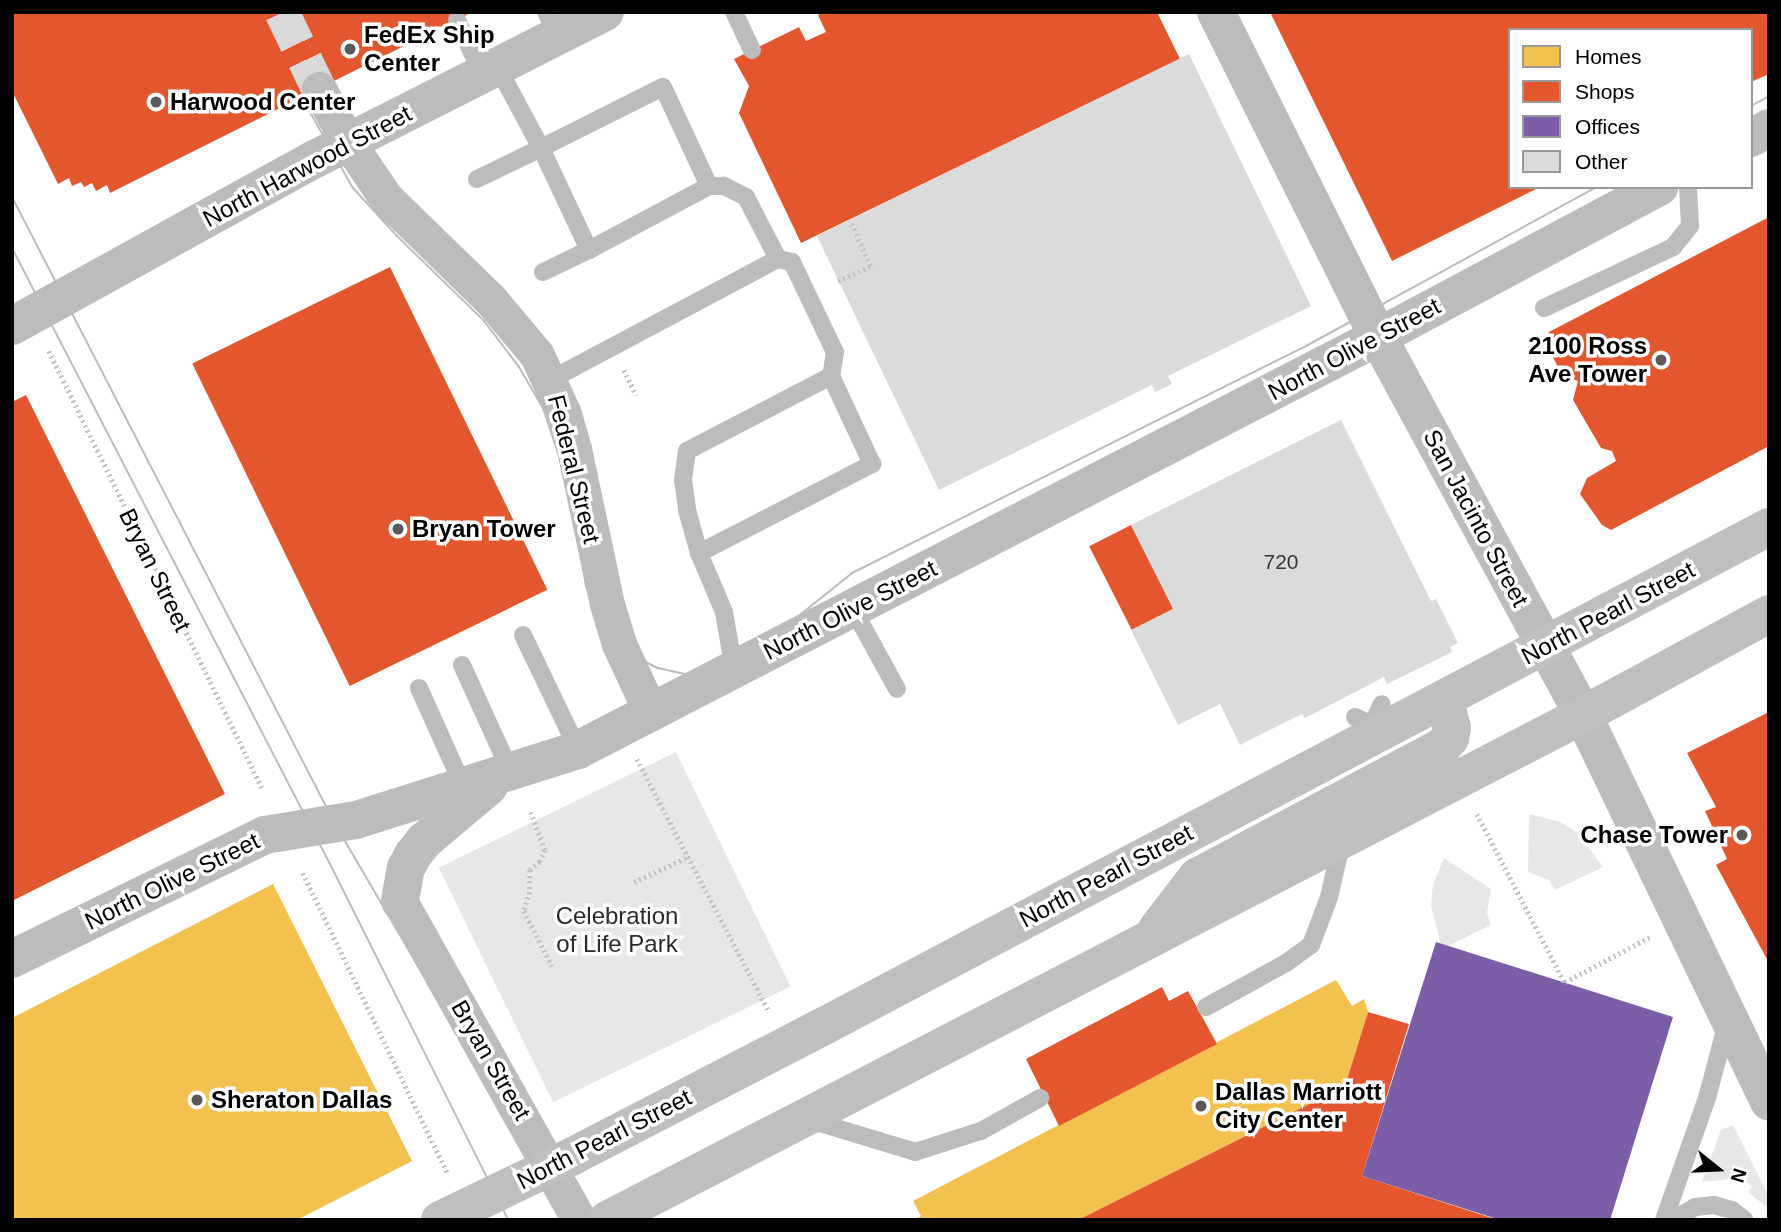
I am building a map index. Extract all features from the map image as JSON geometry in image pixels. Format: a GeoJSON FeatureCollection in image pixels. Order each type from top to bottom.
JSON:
{"type":"FeatureCollection","features":[{"type":"Feature","properties":{"kind":"main road","name":"North Pearl Street"},"geometry":{"type":"LineString","coordinates":[[459,1216],[836,1020],[1371,720],[1444,699],[1769,527]]}},
{"type":"Feature","properties":{"kind":"main road"},"geometry":{"type":"LineString","coordinates":[[607,1220],[1584,715],[1769,614]]}},
{"type":"Feature","properties":{"kind":"main road"},"geometry":{"type":"LineString","coordinates":[[1150,939],[1197,877],[1443,746],[1450,738],[1452,728],[1444,699]]}},
{"type":"Feature","properties":{"kind":"street","name":"North Harwood Street"},"geometry":{"type":"LineString","coordinates":[[12,326],[348,142],[489,70],[551,24],[605,12]]}},
{"type":"Feature","properties":{"kind":"street","name":"San Jacinto Street"},"geometry":{"type":"LineString","coordinates":[[1216,12],[1378,337],[1584,715],[1727,1020],[1769,1102]]}},
{"type":"Feature","properties":{"kind":"street","name":"Federal Street"},"geometry":{"type":"LineString","coordinates":[[319,89],[348,142],[399,212],[520,331],[550,380],[574,449],[615,631],[629,671],[651,713]]}},
{"type":"Feature","properties":{"kind":"street"},"geometry":{"type":"LineString","coordinates":[[1753,137],[1769,128]]}},
{"type":"Feature","properties":{"kind":"street","name":"North Olive Street"},"geometry":{"type":"LineString","coordinates":[[12,959],[265,835],[356,820],[578,750],[1378,337],[1655,189]]}},
{"type":"Feature","properties":{"kind":"street"},"geometry":{"type":"LineString","coordinates":[[400,901],[406,869],[424,841],[492,779]]}},
{"type":"Feature","properties":{"kind":"street","name":"Bryan Street"},"geometry":{"type":"LineString","coordinates":[[400,901],[579,1220]]}},
{"type":"Feature","properties":{"kind":"lane"},"geometry":{"type":"LineString","coordinates":[[734,12],[752,50]]}},
{"type":"Feature","properties":{"kind":"lane"},"geometry":{"type":"LineString","coordinates":[[457,20],[541,148],[589,250]]}},
{"type":"Feature","properties":{"kind":"lane"},"geometry":{"type":"LineString","coordinates":[[477,179],[663,87],[709,186]]}},
{"type":"Feature","properties":{"kind":"lane"},"geometry":{"type":"LineString","coordinates":[[543,272],[709,186],[724,186],[746,197],[778,259]]}},
{"type":"Feature","properties":{"kind":"lane"},"geometry":{"type":"LineString","coordinates":[[1544,308],[1673,247],[1690,226],[1688,189]]}},
{"type":"Feature","properties":{"kind":"lane"},"geometry":{"type":"LineString","coordinates":[[550,380],[778,259],[792,262],[835,352],[831,376],[872,464],[699,553]]}},
{"type":"Feature","properties":{"kind":"lane"},"geometry":{"type":"LineString","coordinates":[[734,670],[723,612],[699,553],[687,510],[683,480],[687,451],[831,376]]}},
{"type":"Feature","properties":{"kind":"lane"},"geometry":{"type":"LineString","coordinates":[[853,609],[897,689]]}},
{"type":"Feature","properties":{"kind":"lane"},"geometry":{"type":"LineString","coordinates":[[523,635],[578,750]]}},
{"type":"Feature","properties":{"kind":"lane"},"geometry":{"type":"LineString","coordinates":[[461,665],[492,779]]}},
{"type":"Feature","properties":{"kind":"lane"},"geometry":{"type":"LineString","coordinates":[[419,688],[492,779]]}},
{"type":"Feature","properties":{"kind":"lane"},"geometry":{"type":"LineString","coordinates":[[1206,1007],[1286,963],[1311,945],[1329,897],[1342,839]]}},
{"type":"Feature","properties":{"kind":"lane"},"geometry":{"type":"LineString","coordinates":[[1664,1220],[1707,1098],[1727,1020]]}},
{"type":"Feature","properties":{"kind":"lane"},"geometry":{"type":"LineString","coordinates":[[803,1118],[915,1152],[981,1131],[1041,1098]]}},
{"type":"Feature","properties":{"kind":"lane"},"geometry":{"type":"LineString","coordinates":[[1672,1220],[1695,1207],[1714,1205],[1732,1210],[1745,1220]]}},
{"type":"Feature","properties":{"kind":"path"},"geometry":{"type":"LineString","coordinates":[[838,281],[870,266],[850,220]]}},
{"type":"Feature","properties":{"kind":"path","name":"Bryan Street"},"geometry":{"type":"LineString","coordinates":[[49,351],[262,788]]}},
{"type":"Feature","properties":{"kind":"path"},"geometry":{"type":"LineString","coordinates":[[637,758],[769,1011]]}},
{"type":"Feature","properties":{"kind":"path"},"geometry":{"type":"LineString","coordinates":[[531,812],[545,850],[540,862],[530,870],[530,892],[524,911],[552,966]]}},
{"type":"Feature","properties":{"kind":"path"},"geometry":{"type":"LineString","coordinates":[[1477,814],[1565,982],[1650,936]]}},
{"type":"Feature","properties":{"kind":"path"},"geometry":{"type":"LineString","coordinates":[[634,882],[688,857]]}},
{"type":"Feature","properties":{"kind":"path"},"geometry":{"type":"LineString","coordinates":[[303,873],[447,1172]]}},
{"type":"Feature","properties":{"kind":"green space","name":"Celebration of Life Park"},"geometry":{"type":"Polygon","coordinates":[[[676,752],[790,987],[553,1102],[439,868],[676,752]]]}},
{"type":"Feature","properties":{"kind":"green space"},"geometry":{"type":"Polygon","coordinates":[[[1529,814],[1560,822],[1578,833],[1603,867],[1555,890],[1549,880],[1528,872],[1529,814]]]}},
{"type":"Feature","properties":{"kind":"green space"},"geometry":{"type":"Polygon","coordinates":[[[1444,858],[1491,889],[1487,913],[1491,925],[1442,949],[1431,905],[1433,885],[1444,858]]]}},
{"type":"Feature","properties":{"kind":"green space"},"geometry":{"type":"Polygon","coordinates":[[[1733,1125],[1769,1197],[1769,1209],[1748,1192],[1752,1186],[1740,1178],[1702,1182],[1721,1130],[1733,1125]]]}},
{"type":"Feature","properties":{"kind":"building: Homes","name":"Sheraton Dallas"},"geometry":{"type":"Polygon","coordinates":[[[273,884],[412,1161],[297,1220],[12,1220],[12,1018],[273,884]]]}},
{"type":"Feature","properties":{"kind":"building: Homes","name":"Dallas Marriott City Center"},"geometry":{"type":"Polygon","coordinates":[[[1336,980],[1352,1006],[1364,999],[1368,1012],[1345,1086],[1078,1220],[914,1220],[921,1216],[913,1201],[1336,980]]]}},
{"type":"Feature","properties":{"kind":"building: Shops","name":"Harwood Center"},"geometry":{"type":"Polygon","coordinates":[[[12,12],[472,12],[110,193],[107,185],[96,191],[92,183],[84,187],[81,182],[72,186],[69,178],[58,184],[12,91],[12,12]]]}},
{"type":"Feature","properties":{"kind":"building: Shops"},"geometry":{"type":"Polygon","coordinates":[[[824,12],[1157,12],[1180,59],[801,243],[739,113],[749,86],[734,59],[799,27],[806,41],[826,32],[818,15],[824,12]]]}},
{"type":"Feature","properties":{"kind":"building: Shops"},"geometry":{"type":"Polygon","coordinates":[[[1270,12],[1769,12],[1769,74],[1753,81],[1753,28],[1508,28],[1508,189],[1536,189],[1392,261],[1270,12]]]}},
{"type":"Feature","properties":{"kind":"building: Shops","name":"2100 Ross Ave Tower"},"geometry":{"type":"Polygon","coordinates":[[[1769,217],[1769,446],[1611,530],[1602,525],[1580,494],[1587,478],[1616,461],[1612,451],[1601,448],[1573,400],[1578,381],[1563,376],[1545,343],[1549,332],[1769,217]]]}},
{"type":"Feature","properties":{"kind":"building: Shops","name":"Bryan Tower"},"geometry":{"type":"Polygon","coordinates":[[[390,267],[547,590],[350,686],[192,363],[390,267]]]}},
{"type":"Feature","properties":{"kind":"building: Shops"},"geometry":{"type":"Polygon","coordinates":[[[26,395],[225,794],[12,901],[12,402],[26,395]]]}},
{"type":"Feature","properties":{"kind":"building: Shops"},"geometry":{"type":"Polygon","coordinates":[[[1131,525],[1174,609],[1132,630],[1089,546],[1131,525]]]}},
{"type":"Feature","properties":{"kind":"building: Shops","name":"Chase Tower"},"geometry":{"type":"Polygon","coordinates":[[[1769,712],[1769,963],[1716,865],[1727,859],[1705,811],[1716,807],[1687,753],[1769,712]]]}},
{"type":"Feature","properties":{"kind":"building: Shops"},"geometry":{"type":"Polygon","coordinates":[[[1162,987],[1169,1001],[1188,991],[1217,1044],[1059,1126],[1026,1059],[1162,987]]]}},
{"type":"Feature","properties":{"kind":"building: Shops"},"geometry":{"type":"Polygon","coordinates":[[[1368,1012],[1409,1024],[1362,1176],[1498,1220],[1078,1220],[1345,1086],[1368,1012]]]}},
{"type":"Feature","properties":{"kind":"building: Offices"},"geometry":{"type":"Polygon","coordinates":[[[1436,942],[1673,1017],[1610,1220],[1500,1220],[1362,1176],[1436,942]]]}},
{"type":"Feature","properties":{"kind":"building: Other"},"geometry":{"type":"Polygon","coordinates":[[[1189,54],[1311,306],[1168,376],[1172,384],[1155,392],[1152,385],[939,490],[817,236],[1189,54]]]}},
{"type":"Feature","properties":{"kind":"building: Other"},"geometry":{"type":"Polygon","coordinates":[[[1341,420],[1431,601],[1436,599],[1458,643],[1450,647],[1452,652],[1387,684],[1384,677],[1305,718],[1302,714],[1240,745],[1220,704],[1178,725],[1131,630],[1173,609],[1131,525],[1341,420]]]}},
{"type":"Feature","properties":{"kind":"tunnel"},"geometry":{"type":"LineString","coordinates":[[282,12],[319,89]]}},
{"type":"Feature","properties":{"kind":"tram line"},"geometry":{"type":"LineString","coordinates":[[1753,105],[1769,96]]}},
{"type":"Feature","properties":{"kind":"tram line"},"geometry":{"type":"LineString","coordinates":[[302,98],[353,188],[396,235],[484,321],[519,367],[543,408],[570,489],[586,586],[605,629],[634,656],[658,668],[684,674],[712,672],[746,658],[852,573],[1306,346],[1593,189]]}},
{"type":"Feature","properties":{"kind":"tram line"},"geometry":{"type":"LineString","coordinates":[[12,197],[335,824],[517,1136],[561,1220]]}},
{"type":"Feature","properties":{"kind":"tram line"},"geometry":{"type":"LineString","coordinates":[[12,248],[330,864],[508,1220]]}},
{"type":"Feature","properties":{"kind":"place","name":"FedEx Ship Center"},"geometry":{"type":"Point","coordinates":[350,49]}},
{"type":"Feature","properties":{"kind":"place","name":"Harwood Center"},"geometry":{"type":"Point","coordinates":[156,102]}},
{"type":"Feature","properties":{"kind":"place","name":"2100 Ross Ave Tower"},"geometry":{"type":"Point","coordinates":[1661,360]}},
{"type":"Feature","properties":{"kind":"place","name":"Bryan Tower"},"geometry":{"type":"Point","coordinates":[398,529]}},
{"type":"Feature","properties":{"kind":"place","name":"Chase Tower"},"geometry":{"type":"Point","coordinates":[1742,835]}},
{"type":"Feature","properties":{"kind":"place","name":"Sheraton Dallas"},"geometry":{"type":"Point","coordinates":[197,1100]}},
{"type":"Feature","properties":{"kind":"place","name":"Dallas Marriott City Center"},"geometry":{"type":"Point","coordinates":[1201,1106]}}]}
